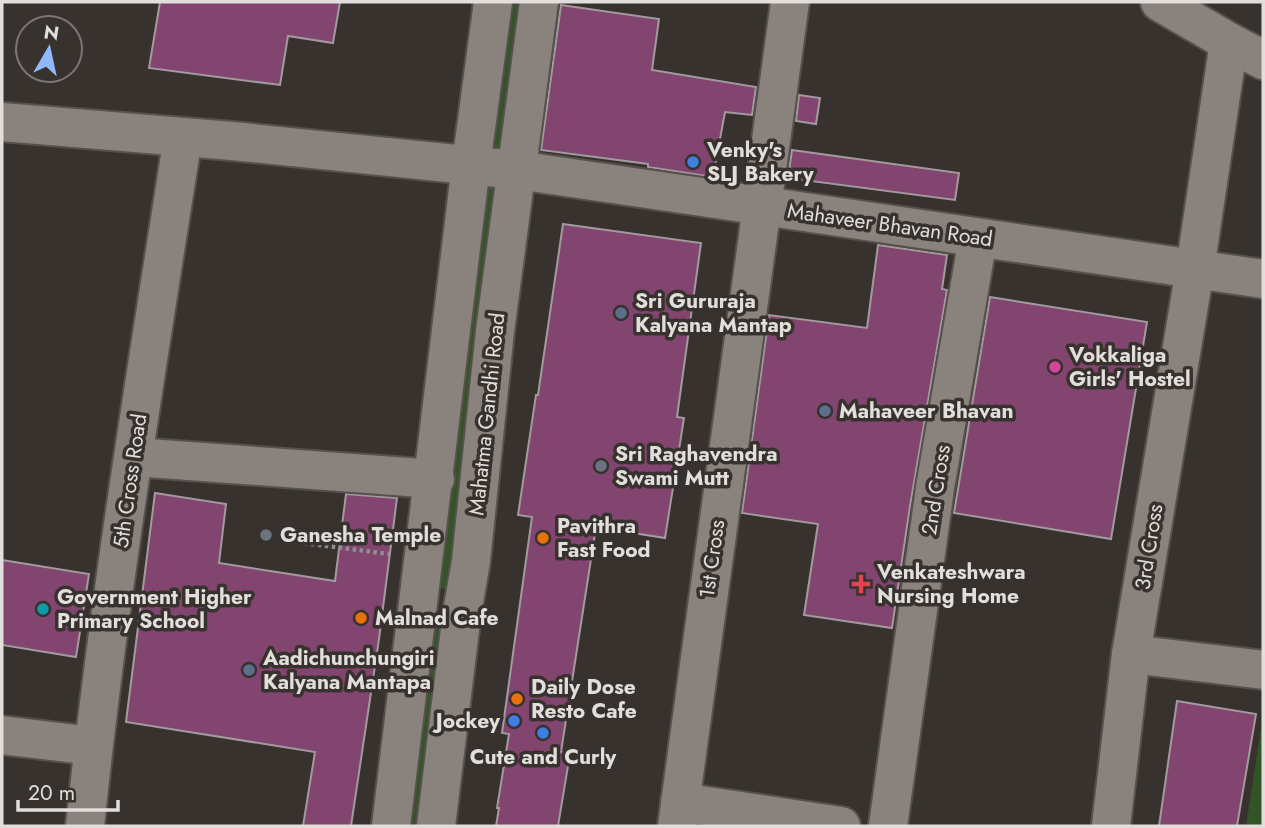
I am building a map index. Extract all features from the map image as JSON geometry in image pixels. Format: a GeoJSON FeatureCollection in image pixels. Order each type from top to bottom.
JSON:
{"type":"FeatureCollection","features":[{"type":"Feature","properties":{"kind":"street","name":"Mahatma Gandhi Road"},"geometry":{"type":"LineString","coordinates":[[391,826],[471,165],[494,2]]}},
{"type":"Feature","properties":{"kind":"street","name":"Mahatma Gandhi Road"},"geometry":{"type":"LineString","coordinates":[[436,826],[471,561],[495,331],[539,2]]}},
{"type":"Feature","properties":{"kind":"street","name":"1st Cross"},"geometry":{"type":"LineString","coordinates":[[678,814],[790,2]]}},
{"type":"Feature","properties":{"kind":"street"},"geometry":{"type":"LineString","coordinates":[[1160,2],[1263,60]]}},
{"type":"Feature","properties":{"kind":"street","name":"3rd Cross"},"geometry":{"type":"LineString","coordinates":[[1111,826],[1131,654],[1195,269],[1229,43]]}},
{"type":"Feature","properties":{"kind":"street","name":"Mahaveer Bhavan Road"},"geometry":{"type":"LineString","coordinates":[[2,122],[517,170],[1263,279]]}},
{"type":"Feature","properties":{"kind":"street","name":"5th Cross Road"},"geometry":{"type":"LineString","coordinates":[[85,826],[93,746],[134,457],[183,137]]}},
{"type":"Feature","properties":{"kind":"street","name":"2nd Cross"},"geometry":{"type":"LineString","coordinates":[[888,826],[935,488],[978,238]]}},
{"type":"Feature","properties":{"kind":"street"},"geometry":{"type":"LineString","coordinates":[[134,457],[435,479]]}},
{"type":"Feature","properties":{"kind":"street"},"geometry":{"type":"LineString","coordinates":[[418,604],[463,613]]}},
{"type":"Feature","properties":{"kind":"street"},"geometry":{"type":"LineString","coordinates":[[1131,654],[1263,670]]}},
{"type":"Feature","properties":{"kind":"street"},"geometry":{"type":"LineString","coordinates":[[2,735],[93,746]]}},
{"type":"Feature","properties":{"kind":"street"},"geometry":{"type":"LineString","coordinates":[[678,814],[841,826]]}},
{"type":"Feature","properties":{"kind":"path"},"geometry":{"type":"LineString","coordinates":[[304,542],[390,554]]}},
{"type":"Feature","properties":{"kind":"green space"},"geometry":{"type":"Polygon","coordinates":[[[506,2],[522,2],[502,156],[485,154],[506,2]]]}},
{"type":"Feature","properties":{"kind":"green space"},"geometry":{"type":"Polygon","coordinates":[[[483,180],[498,181],[454,591],[438,588],[483,180]]]}},
{"type":"Feature","properties":{"kind":"green space"},"geometry":{"type":"Polygon","coordinates":[[[435,623],[450,626],[423,826],[406,826],[435,623]]]}},
{"type":"Feature","properties":{"kind":"green space"},"geometry":{"type":"Polygon","coordinates":[[[1263,715],[1263,826],[1246,826],[1263,715]]]}},
{"type":"Feature","properties":{"kind":"building"},"geometry":{"type":"Polygon","coordinates":[[[160,2],[340,2],[333,43],[288,36],[280,85],[149,68],[160,2]]]}},
{"type":"Feature","properties":{"kind":"building"},"geometry":{"type":"Polygon","coordinates":[[[561,5],[659,19],[652,70],[756,87],[752,115],[725,112],[713,177],[648,167],[648,164],[541,150],[561,5]]]}},
{"type":"Feature","properties":{"kind":"building"},"geometry":{"type":"Polygon","coordinates":[[[799,95],[820,98],[816,124],[796,121],[799,95]]]}},
{"type":"Feature","properties":{"kind":"building"},"geometry":{"type":"Polygon","coordinates":[[[792,150],[959,173],[955,200],[788,178],[792,150]]]}},
{"type":"Feature","properties":{"kind":"building"},"geometry":{"type":"Polygon","coordinates":[[[563,224],[701,243],[677,417],[684,418],[665,538],[596,527],[561,752],[570,754],[558,826],[496,826],[509,734],[502,733],[532,517],[518,515],[563,224]]]}},
{"type":"Feature","properties":{"kind":"building"},"geometry":{"type":"Polygon","coordinates":[[[878,245],[947,255],[942,289],[947,290],[892,628],[804,615],[818,524],[742,513],[769,315],[867,328],[878,245]]]}},
{"type":"Feature","properties":{"kind":"building"},"geometry":{"type":"Polygon","coordinates":[[[990,297],[1147,322],[1111,539],[954,513],[990,297]]]}},
{"type":"Feature","properties":{"kind":"building"},"geometry":{"type":"Polygon","coordinates":[[[155,493],[226,504],[219,563],[335,581],[346,494],[397,498],[351,826],[303,826],[315,752],[126,722],[155,493]]]}},
{"type":"Feature","properties":{"kind":"building","name":"Government Higher Primary School"},"geometry":{"type":"Polygon","coordinates":[[[2,560],[89,574],[76,657],[2,645],[2,560]]]}},
{"type":"Feature","properties":{"kind":"building"},"geometry":{"type":"Polygon","coordinates":[[[1177,701],[1256,714],[1237,826],[1159,826],[1177,701]]]}},
{"type":"Feature","properties":{"kind":"place","name":"Venky's SLJ Bakery"},"geometry":{"type":"Point","coordinates":[693,162]}},
{"type":"Feature","properties":{"kind":"place","name":"Sri Gururaja Kalyana Mantap"},"geometry":{"type":"Point","coordinates":[621,313]}},
{"type":"Feature","properties":{"kind":"place","name":"Vokkaliga Girls' Hostel"},"geometry":{"type":"Point","coordinates":[1055,367]}},
{"type":"Feature","properties":{"kind":"place","name":"Mahaveer Bhavan"},"geometry":{"type":"Point","coordinates":[825,411]}},
{"type":"Feature","properties":{"kind":"place","name":"Sri Raghavendra Swami Mutt"},"geometry":{"type":"Point","coordinates":[601,466]}},
{"type":"Feature","properties":{"kind":"place","name":"Ganesha Temple"},"geometry":{"type":"Point","coordinates":[266,535]}},
{"type":"Feature","properties":{"kind":"place","name":"Pavithra Fast Food"},"geometry":{"type":"Point","coordinates":[543,538]}},
{"type":"Feature","properties":{"kind":"place","name":"Venkateshwara Nursing Home"},"geometry":{"type":"Point","coordinates":[861,584]}},
{"type":"Feature","properties":{"kind":"place","name":"Government Higher Primary School"},"geometry":{"type":"Point","coordinates":[43,609]}},
{"type":"Feature","properties":{"kind":"place","name":"Malnad Cafe"},"geometry":{"type":"Point","coordinates":[361,618]}},
{"type":"Feature","properties":{"kind":"place","name":"Aadichunchungiri Kalyana Mantapa"},"geometry":{"type":"Point","coordinates":[249,670]}},
{"type":"Feature","properties":{"kind":"place","name":"Daily Dose Resto Cafe"},"geometry":{"type":"Point","coordinates":[517,699]}},
{"type":"Feature","properties":{"kind":"place","name":"Jockey"},"geometry":{"type":"Point","coordinates":[514,721]}},
{"type":"Feature","properties":{"kind":"place","name":"Cute and Curly"},"geometry":{"type":"Point","coordinates":[543,733]}}]}
